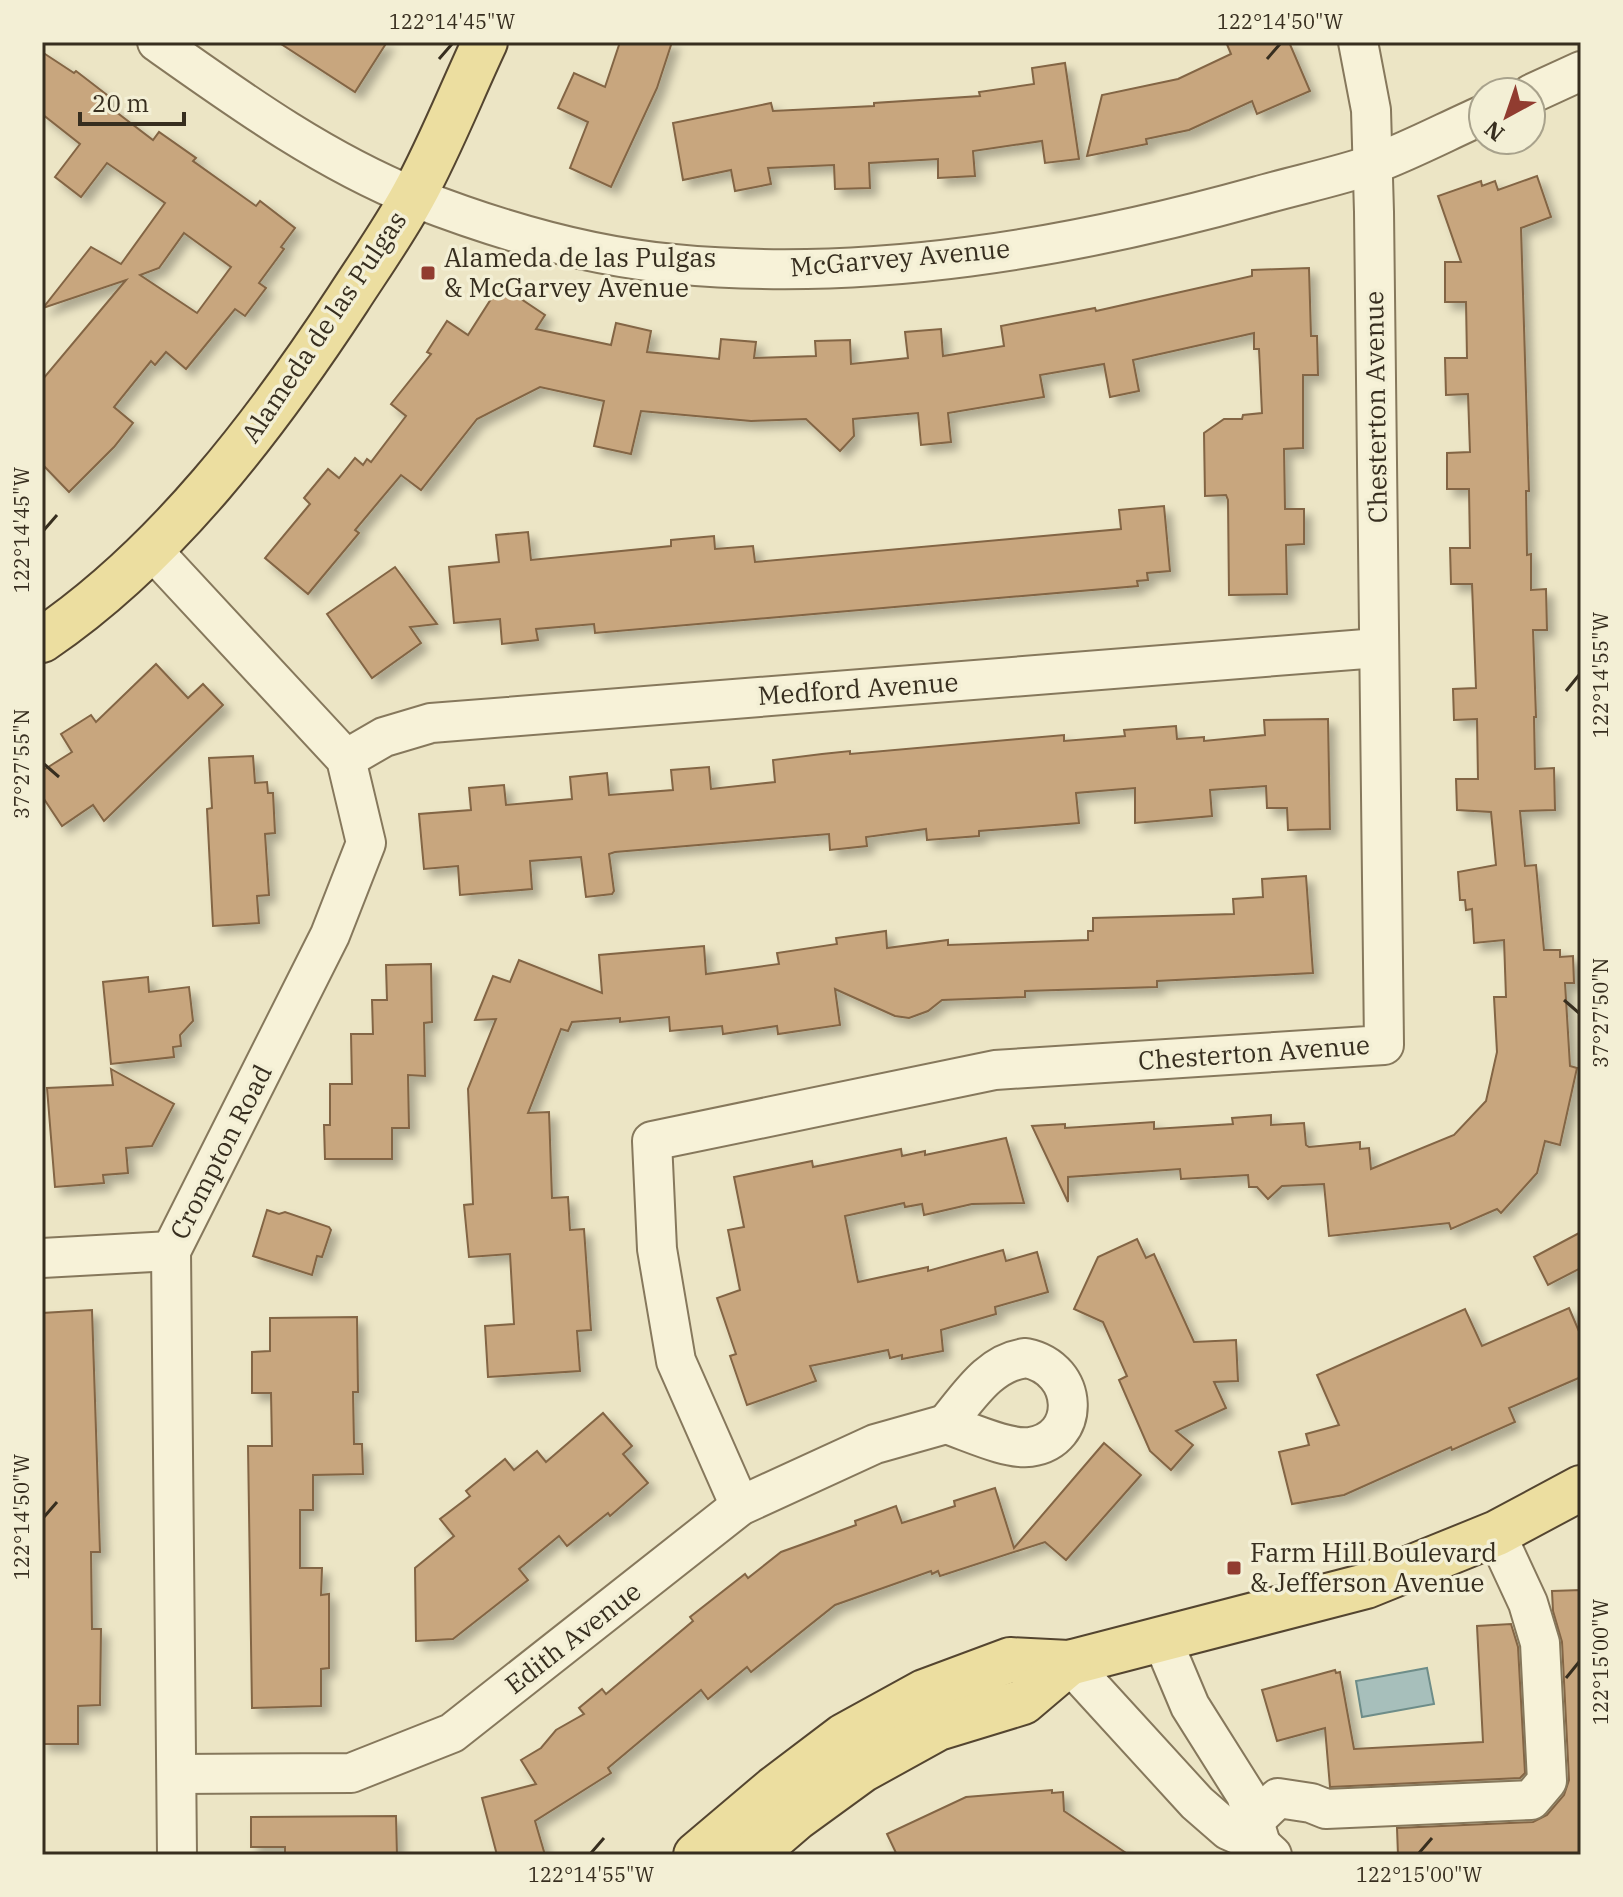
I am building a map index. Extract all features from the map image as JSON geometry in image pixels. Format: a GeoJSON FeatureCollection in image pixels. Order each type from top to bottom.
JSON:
{"type":"FeatureCollection","features":[{"type":"Feature","properties":{"kind":"main road","name":"Alameda de las Pulgas"},"geometry":{"type":"LineString","coordinates":[[42,640],[77,616],[151,549],[243,446],[309,358],[413,197],[485,42]]}},
{"type":"Feature","properties":{"kind":"main road"},"geometry":{"type":"LineString","coordinates":[[696,1855],[774,1789],[844,1736],[924,1692],[1010,1660],[1069,1663],[1366,1586],[1496,1534],[1581,1488]]}},
{"type":"Feature","properties":{"kind":"main road"},"geometry":{"type":"LineString","coordinates":[[753,1855],[796,1818],[862,1770],[938,1728],[1023,1702],[1069,1663]]}},
{"type":"Feature","properties":{"kind":"street","name":"McGarvey Avenue"},"geometry":{"type":"LineString","coordinates":[[157,42],[233,96],[342,164],[413,197],[479,221],[574,248],[673,264],[805,270],[949,259],[1079,238],[1208,210],[1373,164],[1467,122]]}},
{"type":"Feature","properties":{"kind":"street","name":"Chesterton Avenue"},"geometry":{"type":"LineString","coordinates":[[740,1506],[676,1361],[657,1249],[652,1141],[995,1070],[1384,1045],[1373,164],[1371,110],[1358,42]]}},
{"type":"Feature","properties":{"kind":"street"},"geometry":{"type":"LineString","coordinates":[[1547,87],[1581,71]]}},
{"type":"Feature","properties":{"kind":"street","name":"Crompton Road"},"geometry":{"type":"LineString","coordinates":[[151,549],[346,759],[366,843],[330,935],[171,1251],[177,1855]]}},
{"type":"Feature","properties":{"kind":"street","name":"Medford Avenue"},"geometry":{"type":"LineString","coordinates":[[346,759],[384,737],[431,723],[1378,648]]}},
{"type":"Feature","properties":{"kind":"street"},"geometry":{"type":"LineString","coordinates":[[42,1258],[171,1251]]}},
{"type":"Feature","properties":{"kind":"street","name":"Edith Avenue"},"geometry":{"type":"LineString","coordinates":[[177,1774],[351,1773],[452,1733],[740,1506],[875,1444],[946,1424]]}},
{"type":"Feature","properties":{"kind":"street"},"geometry":{"type":"LineString","coordinates":[[1262,1840],[1278,1798],[1311,1803],[1326,1809],[1531,1800],[1547,1781],[1540,1643],[1528,1603],[1496,1534]]}},
{"type":"Feature","properties":{"kind":"street"},"geometry":{"type":"LineString","coordinates":[[1161,1637],[1190,1706],[1246,1795],[1262,1840]]}},
{"type":"Feature","properties":{"kind":"street"},"geometry":{"type":"LineString","coordinates":[[1069,1663],[1197,1803],[1228,1830],[1262,1840]]}},
{"type":"Feature","properties":{"kind":"water"},"geometry":{"type":"Polygon","coordinates":[[[1427,1668],[1434,1704],[1362,1717],[1356,1681],[1427,1668]]]}},
{"type":"Feature","properties":{"kind":"building"},"geometry":{"type":"Polygon","coordinates":[[[278,42],[387,42],[355,92],[278,42]]]}},
{"type":"Feature","properties":{"kind":"building"},"geometry":{"type":"Polygon","coordinates":[[[620,42],[672,42],[657,88],[611,187],[570,168],[588,122],[558,108],[574,73],[605,87],[620,42]]]}},
{"type":"Feature","properties":{"kind":"building"},"geometry":{"type":"Polygon","coordinates":[[[1226,42],[1289,42],[1310,91],[1257,114],[1252,101],[1189,130],[1146,139],[1147,144],[1087,156],[1102,95],[1178,79],[1231,54],[1226,42]]]}},
{"type":"Feature","properties":{"kind":"building"},"geometry":{"type":"Polygon","coordinates":[[[42,52],[74,73],[76,71],[111,98],[107,105],[153,140],[159,132],[196,158],[193,161],[256,206],[260,201],[295,228],[259,283],[266,288],[245,316],[235,309],[186,369],[166,352],[155,365],[151,361],[114,407],[133,423],[69,492],[42,464],[42,380],[126,280],[43,308],[91,247],[121,264],[165,203],[107,163],[81,197],[55,177],[80,144],[42,114],[42,52]],[[184,233],[159,268],[140,275],[197,313],[231,267],[184,233]]]}},
{"type":"Feature","properties":{"kind":"building"},"geometry":{"type":"Polygon","coordinates":[[[1065,63],[1079,159],[1045,163],[1042,141],[973,151],[975,176],[938,178],[938,159],[869,163],[870,188],[835,189],[834,165],[768,168],[771,184],[735,191],[731,170],[683,180],[673,123],[771,103],[773,111],[980,96],[979,92],[1034,84],[1032,68],[1065,63]]]}},
{"type":"Feature","properties":{"kind":"building"},"geometry":{"type":"Polygon","coordinates":[[[1537,176],[1551,217],[1521,228],[1529,491],[1526,491],[1527,555],[1531,554],[1531,590],[1546,589],[1547,630],[1533,630],[1535,769],[1554,768],[1555,810],[1520,811],[1525,866],[1536,865],[1544,950],[1560,950],[1560,957],[1573,956],[1574,983],[1565,983],[1570,1066],[1577,1068],[1560,1145],[1545,1141],[1537,1173],[1501,1213],[1497,1209],[1451,1229],[1449,1223],[1329,1236],[1324,1184],[1282,1186],[1268,1199],[1257,1187],[1249,1187],[1248,1175],[1181,1179],[1180,1169],[1068,1177],[1068,1202],[1032,1126],[1065,1124],[1065,1128],[1154,1122],[1154,1129],[1233,1124],[1232,1118],[1271,1115],[1271,1125],[1304,1123],[1306,1145],[1309,1147],[1360,1142],[1360,1149],[1369,1148],[1371,1169],[1454,1135],[1486,1101],[1497,1052],[1494,997],[1506,997],[1504,940],[1474,943],[1472,909],[1466,910],[1465,900],[1460,900],[1458,872],[1496,865],[1491,812],[1457,810],[1456,779],[1478,779],[1477,719],[1454,720],[1453,689],[1476,688],[1472,584],[1451,584],[1450,548],[1470,548],[1469,489],[1447,489],[1447,453],[1470,452],[1468,394],[1446,395],[1445,358],[1467,358],[1466,302],[1445,302],[1445,262],[1461,262],[1438,196],[1481,181],[1482,186],[1495,181],[1498,190],[1537,176]]]}},
{"type":"Feature","properties":{"kind":"building"},"geometry":{"type":"Polygon","coordinates":[[[1309,268],[1311,336],[1317,336],[1318,375],[1303,375],[1303,448],[1284,449],[1285,509],[1304,509],[1304,544],[1286,545],[1287,594],[1229,595],[1228,500],[1226,495],[1205,496],[1204,433],[1224,419],[1242,419],[1243,415],[1262,413],[1259,349],[1254,349],[1254,333],[1133,360],[1139,391],[1110,397],[1104,364],[1040,375],[1044,397],[948,413],[951,442],[921,445],[918,413],[853,419],[854,436],[840,451],[806,419],[751,421],[641,411],[631,454],[594,446],[604,401],[540,387],[477,419],[421,490],[401,475],[355,530],[359,533],[308,594],[265,558],[310,504],[304,498],[328,469],[339,478],[355,458],[363,465],[367,459],[371,462],[406,416],[391,404],[431,354],[427,352],[447,321],[468,335],[500,285],[545,315],[536,329],[611,345],[616,323],[651,331],[647,352],[719,359],[721,339],[756,342],[754,358],[816,356],[815,341],[850,340],[851,364],[908,358],[905,332],[941,329],[943,356],[1004,346],[1001,326],[1095,308],[1096,311],[1252,276],[1252,270],[1309,268]]]}},
{"type":"Feature","properties":{"kind":"building"},"geometry":{"type":"Polygon","coordinates":[[[1164,506],[1170,571],[1147,573],[1148,580],[1137,581],[1138,586],[595,633],[594,624],[536,629],[538,640],[502,644],[500,619],[454,623],[449,567],[499,562],[496,535],[528,532],[531,560],[671,546],[671,540],[714,536],[715,549],[753,546],[755,562],[1121,529],[1119,510],[1164,506]]]}},
{"type":"Feature","properties":{"kind":"building"},"geometry":{"type":"Polygon","coordinates":[[[395,567],[437,624],[410,627],[421,643],[372,678],[327,614],[395,567]]]}},
{"type":"Feature","properties":{"kind":"building"},"geometry":{"type":"Polygon","coordinates":[[[156,664],[188,698],[203,684],[223,705],[104,821],[93,805],[62,826],[42,796],[42,771],[72,752],[61,734],[91,715],[96,722],[156,664]]]}},
{"type":"Feature","properties":{"kind":"building"},"geometry":{"type":"Polygon","coordinates":[[[1328,719],[1330,829],[1288,830],[1287,808],[1267,808],[1266,786],[1210,790],[1212,816],[1135,823],[1135,788],[1076,793],[1079,823],[979,831],[979,836],[927,840],[926,829],[866,837],[867,846],[830,850],[829,834],[615,852],[609,854],[614,891],[612,894],[586,897],[581,857],[530,861],[532,889],[460,895],[458,866],[424,869],[419,814],[471,810],[469,788],[504,785],[506,805],[572,799],[570,777],[607,773],[609,795],[673,790],[671,770],[709,767],[711,789],[775,782],[773,760],[822,754],[1064,735],[1064,741],[1125,736],[1124,730],[1176,726],[1177,739],[1204,737],[1204,741],[1265,735],[1264,720],[1328,719]]]}},
{"type":"Feature","properties":{"kind":"building"},"geometry":{"type":"Polygon","coordinates":[[[253,756],[255,783],[267,782],[268,793],[273,793],[275,833],[265,834],[269,895],[257,896],[259,923],[213,926],[207,809],[212,808],[209,758],[253,756]]]}},
{"type":"Feature","properties":{"kind":"building"},"geometry":{"type":"Polygon","coordinates":[[[1306,876],[1313,973],[1157,981],[1157,987],[1025,991],[1025,997],[942,1000],[928,1011],[909,1018],[895,1016],[835,989],[840,1025],[778,1034],[777,1026],[723,1034],[722,1026],[670,1031],[669,1017],[620,1022],[620,1018],[572,1022],[568,1031],[561,1029],[528,1113],[549,1112],[552,1198],[568,1197],[570,1230],[584,1229],[591,1330],[577,1331],[580,1371],[488,1377],[485,1326],[514,1324],[510,1254],[469,1257],[464,1205],[473,1204],[468,1089],[496,1019],[475,1020],[493,976],[510,982],[519,960],[602,993],[599,955],[704,946],[706,974],[779,964],[777,953],[837,944],[836,938],[886,931],[887,948],[948,940],[948,945],[1088,940],[1088,931],[1093,931],[1093,918],[1234,914],[1233,899],[1263,897],[1262,879],[1306,876]]]}},
{"type":"Feature","properties":{"kind":"building"},"geometry":{"type":"Polygon","coordinates":[[[431,964],[432,1022],[424,1023],[425,1076],[408,1075],[409,1128],[392,1128],[392,1159],[325,1159],[324,1125],[330,1125],[330,1084],[352,1084],[351,1034],[373,1034],[372,1000],[387,1000],[386,965],[431,964]]]}},
{"type":"Feature","properties":{"kind":"building"},"geometry":{"type":"Polygon","coordinates":[[[148,977],[149,992],[189,987],[193,1021],[180,1035],[181,1046],[173,1047],[174,1057],[111,1064],[103,982],[148,977]]]}},
{"type":"Feature","properties":{"kind":"building"},"geometry":{"type":"Polygon","coordinates":[[[111,1069],[174,1104],[152,1146],[126,1148],[128,1173],[103,1175],[104,1183],[55,1187],[47,1088],[113,1085],[111,1069]]]}},
{"type":"Feature","properties":{"kind":"building"},"geometry":{"type":"Polygon","coordinates":[[[1006,1138],[1024,1203],[972,1204],[924,1215],[922,1204],[905,1207],[904,1203],[845,1216],[858,1282],[928,1267],[928,1271],[1003,1250],[1006,1261],[1037,1252],[1048,1292],[995,1307],[996,1314],[941,1330],[943,1351],[902,1359],[902,1355],[890,1358],[888,1350],[810,1366],[816,1381],[747,1405],[730,1356],[736,1354],[717,1298],[740,1290],[728,1230],[744,1227],[734,1177],[812,1161],[813,1167],[901,1149],[902,1156],[925,1151],[925,1155],[1006,1138]]]}},
{"type":"Feature","properties":{"kind":"building"},"geometry":{"type":"Polygon","coordinates":[[[267,1210],[279,1214],[285,1212],[329,1227],[331,1230],[322,1257],[317,1256],[312,1275],[253,1256],[267,1210]]]}},
{"type":"Feature","properties":{"kind":"building"},"geometry":{"type":"Polygon","coordinates":[[[1581,1232],[1581,1268],[1548,1285],[1534,1257],[1581,1232]]]}},
{"type":"Feature","properties":{"kind":"building"},"geometry":{"type":"Polygon","coordinates":[[[1137,1239],[1146,1258],[1154,1254],[1194,1342],[1236,1340],[1238,1381],[1214,1382],[1226,1408],[1176,1431],[1193,1445],[1171,1470],[1150,1451],[1119,1380],[1127,1376],[1103,1322],[1074,1309],[1098,1257],[1137,1239]]]}},
{"type":"Feature","properties":{"kind":"building"},"geometry":{"type":"Polygon","coordinates":[[[1569,1308],[1581,1336],[1581,1377],[1509,1408],[1515,1422],[1452,1450],[1451,1447],[1344,1495],[1292,1504],[1279,1452],[1309,1445],[1306,1434],[1339,1425],[1317,1375],[1465,1309],[1482,1346],[1569,1308]]]}},
{"type":"Feature","properties":{"kind":"building"},"geometry":{"type":"Polygon","coordinates":[[[92,1310],[100,1552],[91,1552],[92,1629],[101,1629],[100,1705],[78,1706],[78,1744],[42,1744],[42,1313],[92,1310]]]}},
{"type":"Feature","properties":{"kind":"building"},"geometry":{"type":"Polygon","coordinates":[[[357,1317],[358,1392],[353,1392],[354,1444],[362,1444],[363,1474],[313,1475],[313,1510],[300,1510],[300,1568],[322,1568],[321,1595],[329,1594],[329,1668],[321,1669],[321,1706],[252,1708],[248,1446],[272,1446],[271,1393],[252,1393],[252,1352],[270,1351],[270,1318],[357,1317]]]}},
{"type":"Feature","properties":{"kind":"building"},"geometry":{"type":"Polygon","coordinates":[[[603,1413],[632,1446],[623,1454],[648,1483],[610,1516],[608,1513],[567,1546],[559,1536],[519,1569],[528,1580],[453,1639],[416,1641],[415,1568],[454,1536],[440,1519],[470,1496],[466,1491],[505,1459],[514,1470],[537,1451],[546,1462],[603,1413]]]}},
{"type":"Feature","properties":{"kind":"building"},"geometry":{"type":"Polygon","coordinates":[[[1104,1443],[1141,1475],[1066,1560],[1045,1542],[940,1576],[938,1571],[932,1574],[931,1571],[835,1605],[751,1672],[747,1667],[708,1699],[701,1690],[608,1768],[611,1773],[535,1821],[545,1855],[497,1855],[482,1798],[536,1784],[521,1760],[541,1748],[556,1730],[584,1714],[579,1708],[602,1689],[606,1694],[693,1621],[690,1617],[745,1574],[748,1578],[781,1552],[856,1525],[855,1521],[896,1506],[902,1523],[955,1506],[954,1501],[995,1488],[1014,1548],[1104,1443]]]}},
{"type":"Feature","properties":{"kind":"building"},"geometry":{"type":"Polygon","coordinates":[[[1581,1590],[1581,1855],[1398,1855],[1397,1828],[1533,1822],[1547,1815],[1564,1795],[1569,1780],[1562,1642],[1553,1611],[1552,1591],[1581,1590]]]}},
{"type":"Feature","properties":{"kind":"building"},"geometry":{"type":"Polygon","coordinates":[[[1511,1624],[1518,1647],[1525,1773],[1520,1778],[1330,1787],[1325,1728],[1277,1741],[1262,1690],[1335,1670],[1336,1673],[1340,1672],[1354,1749],[1483,1742],[1477,1626],[1511,1624]]]}},
{"type":"Feature","properties":{"kind":"building"},"geometry":{"type":"Polygon","coordinates":[[[1052,1790],[1052,1793],[1063,1792],[1064,1811],[1129,1855],[897,1855],[887,1834],[966,1797],[1052,1790]]]}},
{"type":"Feature","properties":{"kind":"building"},"geometry":{"type":"Polygon","coordinates":[[[396,1816],[397,1855],[285,1855],[285,1847],[251,1847],[251,1817],[396,1816]]]}},
{"type":"Feature","properties":{"kind":"place","name":"Alameda de las Pulgas & McGarvey Avenue"},"geometry":{"type":"Point","coordinates":[428,273]}},
{"type":"Feature","properties":{"kind":"place","name":"Farm Hill Boulevard & Jefferson Avenue"},"geometry":{"type":"Point","coordinates":[1234,1568]}}]}
